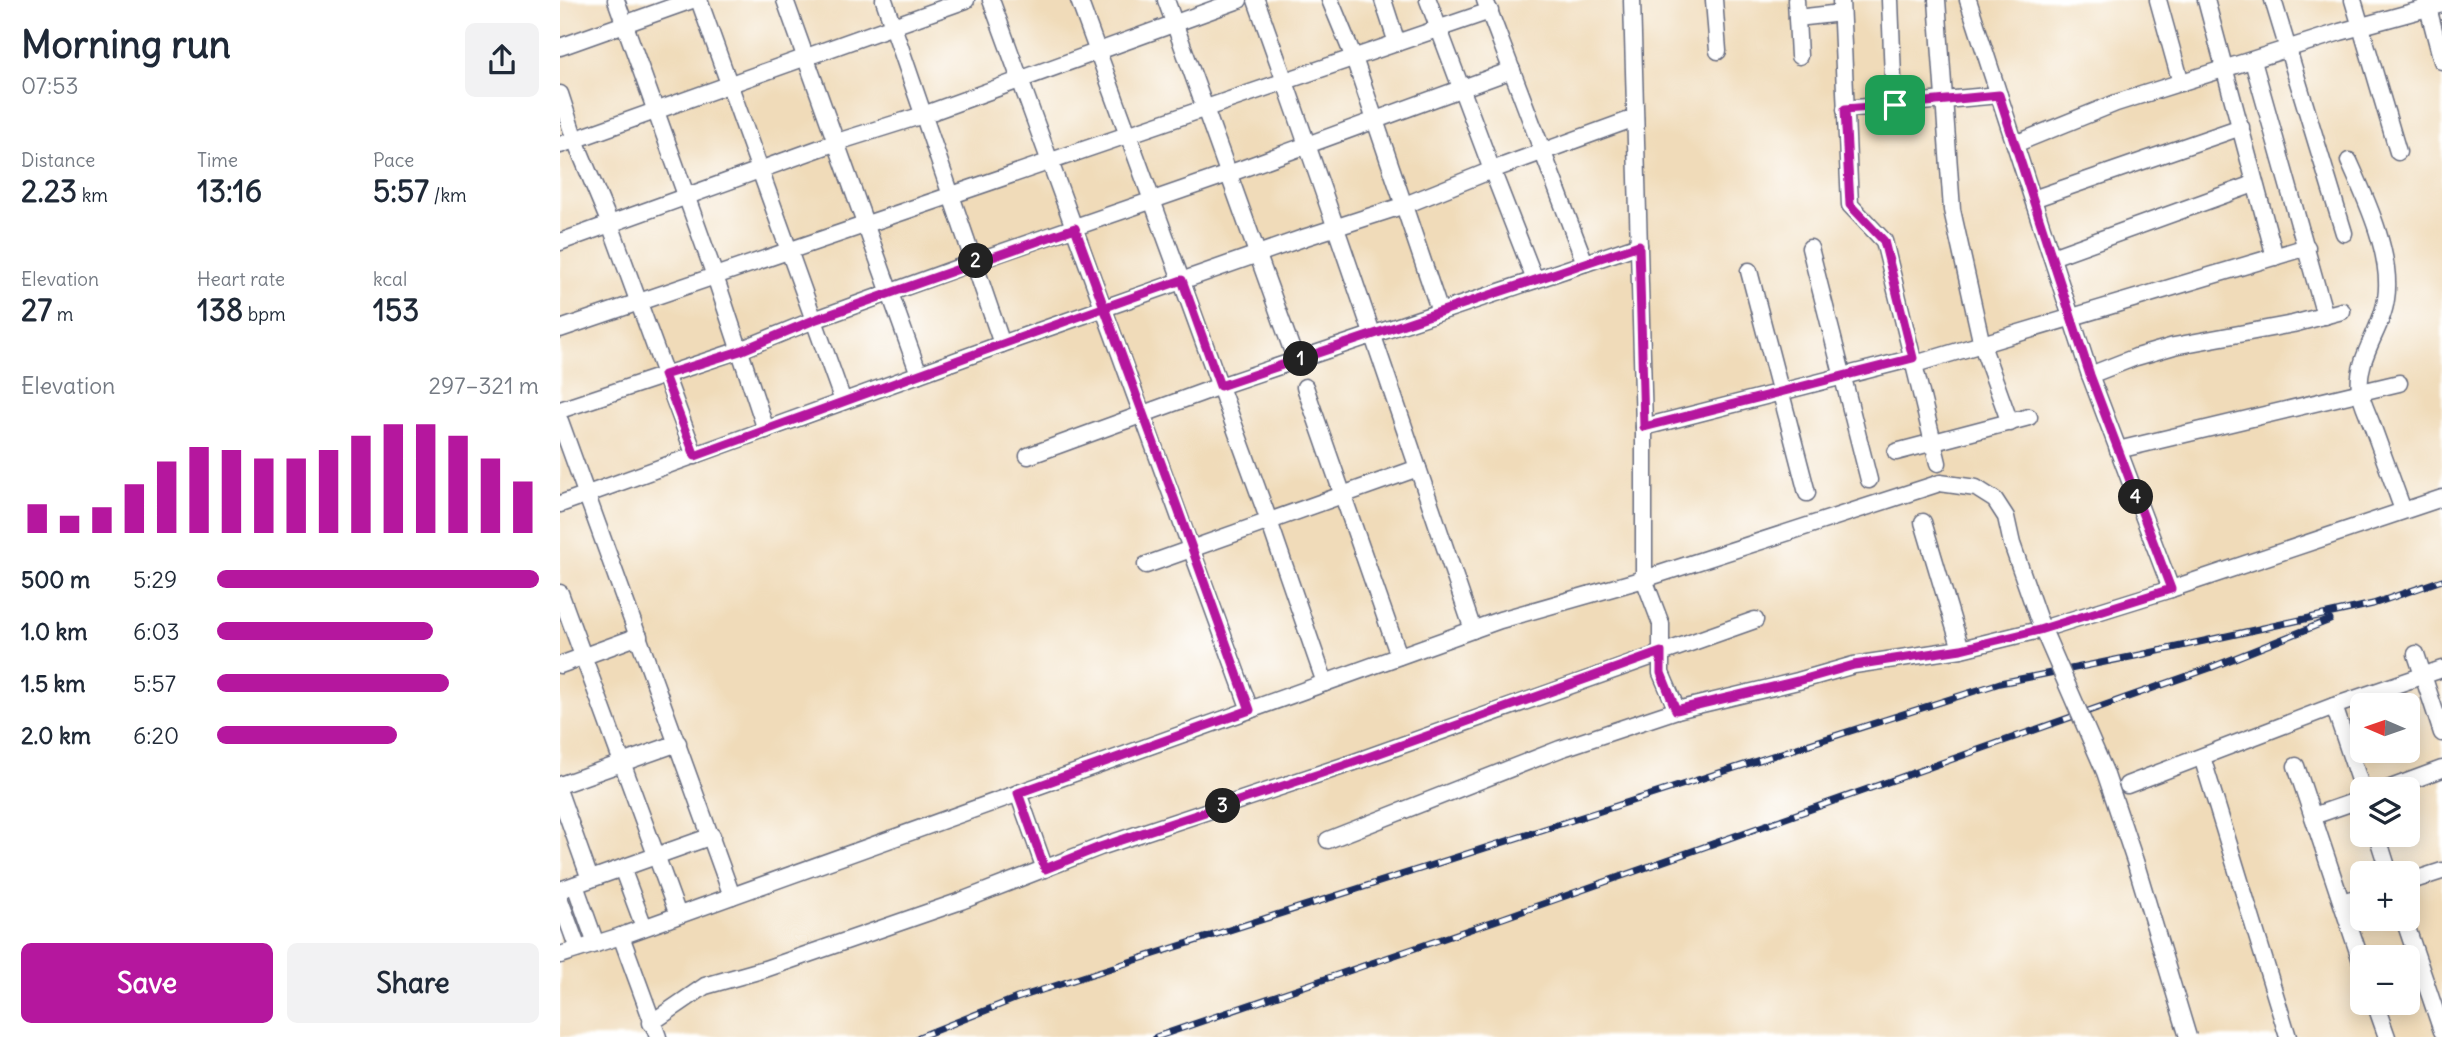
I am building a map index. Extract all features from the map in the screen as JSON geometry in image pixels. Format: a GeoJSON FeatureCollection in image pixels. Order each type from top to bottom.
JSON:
{"type":"FeatureCollection","features":[{"type":"Feature","properties":{"kind":"street"},"geometry":{"type":"LineString","coordinates":[[616,0],[715,276],[766,430]]}},
{"type":"Feature","properties":{"kind":"street"},"geometry":{"type":"LineString","coordinates":[[560,47],[692,0]]}},
{"type":"Feature","properties":{"kind":"street"},"geometry":{"type":"LineString","coordinates":[[699,0],[843,401]]}},
{"type":"Feature","properties":{"kind":"street"},"geometry":{"type":"LineString","coordinates":[[785,0],[919,373]]}},
{"type":"Feature","properties":{"kind":"street"},"geometry":{"type":"LineString","coordinates":[[884,0],[1002,344]]}},
{"type":"Feature","properties":{"kind":"street"},"geometry":{"type":"LineString","coordinates":[[568,143],[966,0]]}},
{"type":"Feature","properties":{"kind":"street"},"geometry":{"type":"LineString","coordinates":[[991,0],[1250,710]]}},
{"type":"Feature","properties":{"kind":"street"},"geometry":{"type":"LineString","coordinates":[[1079,0],[1269,521],[1325,683]]}},
{"type":"Feature","properties":{"kind":"street"},"geometry":{"type":"LineString","coordinates":[[1166,0],[1296,361]]}},
{"type":"Feature","properties":{"kind":"street"},"geometry":{"type":"LineString","coordinates":[[560,242],[837,142],[923,115],[1238,0]]}},
{"type":"Feature","properties":{"kind":"street"},"geometry":{"type":"LineString","coordinates":[[1256,0],[1337,227],[1371,335],[1473,630]]}},
{"type":"Feature","properties":{"kind":"street"},"geometry":{"type":"LineString","coordinates":[[1330,0],[1354,58],[1440,312]]}},
{"type":"Feature","properties":{"kind":"street"},"geometry":{"type":"LineString","coordinates":[[1383,0],[1397,43]]}},
{"type":"Feature","properties":{"kind":"street"},"geometry":{"type":"LineString","coordinates":[[1428,0],[1535,280]]}},
{"type":"Feature","properties":{"kind":"street"},"geometry":{"type":"LineString","coordinates":[[1632,0],[1644,427],[1644,579],[1661,624],[1661,673],[1676,710]]}},
{"type":"Feature","properties":{"kind":"street"},"geometry":{"type":"LineString","coordinates":[[1714,0],[1718,51]]}},
{"type":"Feature","properties":{"kind":"street"},"geometry":{"type":"LineString","coordinates":[[1796,0],[1799,56]]}},
{"type":"Feature","properties":{"kind":"street"},"geometry":{"type":"LineString","coordinates":[[1890,0],[1895,105]]}},
{"type":"Feature","properties":{"kind":"street"},"geometry":{"type":"LineString","coordinates":[[1937,0],[1952,210],[1982,345],[2010,423]]}},
{"type":"Feature","properties":{"kind":"street"},"geometry":{"type":"LineString","coordinates":[[1968,0],[2090,375],[2171,589]]}},
{"type":"Feature","properties":{"kind":"street"},"geometry":{"type":"LineString","coordinates":[[2158,0],[2181,83]]}},
{"type":"Feature","properties":{"kind":"street"},"geometry":{"type":"LineString","coordinates":[[2206,0],[2275,257]]}},
{"type":"Feature","properties":{"kind":"street"},"geometry":{"type":"LineString","coordinates":[[2273,0],[2344,233]]}},
{"type":"Feature","properties":{"kind":"street"},"geometry":{"type":"LineString","coordinates":[[2353,0],[2398,152]]}},
{"type":"Feature","properties":{"kind":"street"},"geometry":{"type":"LineString","coordinates":[[2015,144],[2116,103],[2432,4],[2442,61]]}},
{"type":"Feature","properties":{"kind":"street"},"geometry":{"type":"LineString","coordinates":[[560,330],[1438,29],[1488,6],[1585,263]]}},
{"type":"Feature","properties":{"kind":"street"},"geometry":{"type":"LineString","coordinates":[[1797,18],[1841,7],[1850,205],[1884,241],[1937,463]]}},
{"type":"Feature","properties":{"kind":"street"},"geometry":{"type":"LineString","coordinates":[[2253,61],[2325,316]]}},
{"type":"Feature","properties":{"kind":"street"},"geometry":{"type":"LineString","coordinates":[[560,410],[740,351],[814,320],[1512,70]]}},
{"type":"Feature","properties":{"kind":"street"},"geometry":{"type":"LineString","coordinates":[[560,94],[568,143],[610,224],[695,456]]}},
{"type":"Feature","properties":{"kind":"street"},"geometry":{"type":"LineString","coordinates":[[1845,109],[1999,95]]}},
{"type":"Feature","properties":{"kind":"street"},"geometry":{"type":"LineString","coordinates":[[560,504],[1104,307],[1405,205],[1635,118]]}},
{"type":"Feature","properties":{"kind":"street"},"geometry":{"type":"LineString","coordinates":[[2033,199],[2241,127]]}},
{"type":"Feature","properties":{"kind":"street"},"geometry":{"type":"LineString","coordinates":[[2349,161],[2378,236],[2385,259],[2387,282],[2383,312],[2362,361],[2360,392],[2403,510]]}},
{"type":"Feature","properties":{"kind":"street"},"geometry":{"type":"LineString","coordinates":[[2052,257],[2254,184]]}},
{"type":"Feature","properties":{"kind":"street"},"geometry":{"type":"LineString","coordinates":[[1028,456],[1220,386],[1639,245]]}},
{"type":"Feature","properties":{"kind":"street"},"geometry":{"type":"LineString","coordinates":[[1644,427],[1844,376],[1982,345],[2307,247]]}},
{"type":"Feature","properties":{"kind":"street"},"geometry":{"type":"LineString","coordinates":[[1810,248],[1869,480]]}},
{"type":"Feature","properties":{"kind":"street"},"geometry":{"type":"LineString","coordinates":[[1749,271],[1807,493]]}},
{"type":"Feature","properties":{"kind":"street"},"geometry":{"type":"LineString","coordinates":[[2090,375],[2174,346],[2342,312]]}},
{"type":"Feature","properties":{"kind":"street"},"geometry":{"type":"LineString","coordinates":[[2118,450],[2399,383]]}},
{"type":"Feature","properties":{"kind":"street"},"geometry":{"type":"LineString","coordinates":[[1305,387],[1399,656]]}},
{"type":"Feature","properties":{"kind":"street"},"geometry":{"type":"LineString","coordinates":[[1896,452],[2029,416]]}},
{"type":"Feature","properties":{"kind":"street"},"geometry":{"type":"LineString","coordinates":[[560,421],[732,896]]}},
{"type":"Feature","properties":{"kind":"street"},"geometry":{"type":"LineString","coordinates":[[1146,565],[1418,468]]}},
{"type":"Feature","properties":{"kind":"street"},"geometry":{"type":"LineString","coordinates":[[560,955],[621,936],[1473,630],[1644,579],[1940,483],[1976,488],[1994,500],[2006,517],[2012,544],[2038,618],[2105,772],[2148,900],[2188,1037]]}},
{"type":"Feature","properties":{"kind":"street"},"geometry":{"type":"LineString","coordinates":[[1328,840],[1560,749],[1676,710],[1854,665],[1961,649],[2039,630],[2171,589],[2442,498]]}},
{"type":"Feature","properties":{"kind":"street"},"geometry":{"type":"LineString","coordinates":[[1923,522],[1961,649]]}},
{"type":"Feature","properties":{"kind":"street"},"geometry":{"type":"LineString","coordinates":[[560,593],[678,915]]}},
{"type":"Feature","properties":{"kind":"street"},"geometry":{"type":"LineString","coordinates":[[621,936],[655,1030],[705,986],[765,970],[961,901],[1100,847],[1346,765],[1755,620]]}},
{"type":"Feature","properties":{"kind":"street"},"geometry":{"type":"LineString","coordinates":[[560,665],[639,636]]}},
{"type":"Feature","properties":{"kind":"street"},"geometry":{"type":"LineString","coordinates":[[2416,654],[2442,733]]}},
{"type":"Feature","properties":{"kind":"street"},"geometry":{"type":"LineString","coordinates":[[2127,785],[2334,706],[2442,669]]}},
{"type":"Feature","properties":{"kind":"street"},"geometry":{"type":"LineString","coordinates":[[2334,706],[2358,777]]}},
{"type":"Feature","properties":{"kind":"street"},"geometry":{"type":"LineString","coordinates":[[560,785],[678,743]]}},
{"type":"Feature","properties":{"kind":"street"},"geometry":{"type":"LineString","coordinates":[[2202,757],[2288,1037]]}},
{"type":"Feature","properties":{"kind":"street"},"geometry":{"type":"LineString","coordinates":[[2296,766],[2356,945]]}},
{"type":"Feature","properties":{"kind":"street"},"geometry":{"type":"LineString","coordinates":[[2420,777],[2442,769]]}},
{"type":"Feature","properties":{"kind":"street"},"geometry":{"type":"LineString","coordinates":[[1018,793],[1045,869]]}},
{"type":"Feature","properties":{"kind":"street"},"geometry":{"type":"LineString","coordinates":[[560,795],[575,885],[596,944]]}},
{"type":"Feature","properties":{"kind":"street"},"geometry":{"type":"LineString","coordinates":[[2313,816],[2350,803]]}},
{"type":"Feature","properties":{"kind":"street"},"geometry":{"type":"LineString","coordinates":[[575,885],[712,836]]}},
{"type":"Feature","properties":{"kind":"street"},"geometry":{"type":"LineString","coordinates":[[622,868],[644,927]]}},
{"type":"Feature","properties":{"kind":"street"},"geometry":{"type":"LineString","coordinates":[[2420,878],[2442,871]]}},
{"type":"Feature","properties":{"kind":"street"},"geometry":{"type":"LineString","coordinates":[[560,900],[578,949]]}},
{"type":"Feature","properties":{"kind":"street"},"geometry":{"type":"LineString","coordinates":[[2342,902],[2350,900]]}},
{"type":"Feature","properties":{"kind":"street"},"geometry":{"type":"LineString","coordinates":[[2408,931],[2442,1031]]}},
{"type":"Feature","properties":{"kind":"street"},"geometry":{"type":"LineString","coordinates":[[2379,1015],[2386,1037]]}},
{"type":"Feature","properties":{"kind":"railway"},"geometry":{"type":"LineString","coordinates":[[919,1037],[1017,998],[2000,683],[2373,604],[2442,580]]}},
{"type":"Feature","properties":{"kind":"railway"},"geometry":{"type":"LineString","coordinates":[[1156,1037],[1503,918],[2210,668],[2330,620]]}},
{"type":"Feature","properties":{"kind":"route"},"geometry":{"type":"LineString","coordinates":[[1895,105],[1845,109],[1850,205],[1884,241],[1913,358],[1644,427],[1639,245],[1220,386],[1182,280],[1104,307],[695,456],[664,375],[740,351],[814,320],[1075,228],[1104,307],[1192,548],[1250,710],[1018,793],[1045,869],[1100,847],[1346,765],[1661,652],[1661,673],[1676,710],[1854,665],[1961,649],[2039,630],[2171,589],[2090,375],[1999,95],[1895,105]]}}]}
